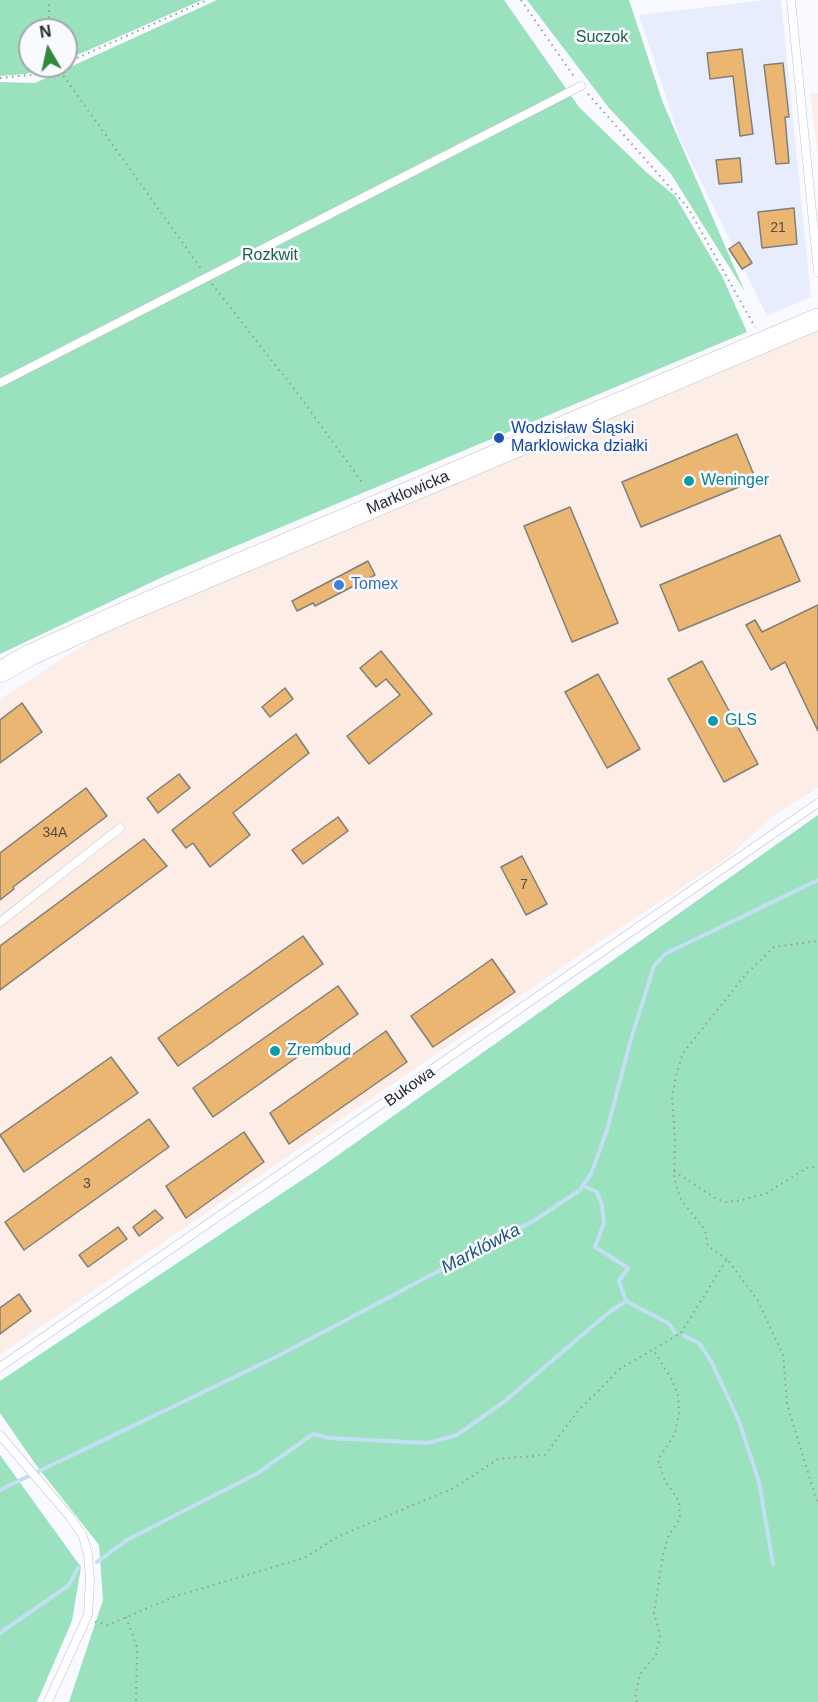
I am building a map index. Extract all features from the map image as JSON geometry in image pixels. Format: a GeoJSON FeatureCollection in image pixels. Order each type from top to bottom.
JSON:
{"type":"FeatureCollection","features":[{"type":"Feature","properties":{"kind":"main road","name":"Marklowicka"},"geometry":{"type":"LineString","coordinates":[[0,672],[30,655],[130,610],[818,319]]}},
{"type":"Feature","properties":{"kind":"lane"},"geometry":{"type":"LineString","coordinates":[[791,0],[818,272]]}},
{"type":"Feature","properties":{"kind":"lane"},"geometry":{"type":"LineString","coordinates":[[0,383],[581,86]]}},
{"type":"Feature","properties":{"kind":"lane","name":"Bukowa"},"geometry":{"type":"LineString","coordinates":[[0,1367],[818,803]]}},
{"type":"Feature","properties":{"kind":"lane"},"geometry":{"type":"LineString","coordinates":[[0,922],[120,828]]}},
{"type":"Feature","properties":{"kind":"lane"},"geometry":{"type":"LineString","coordinates":[[0,1435],[83,1536],[90,1579],[88,1615],[48,1702]]}},
{"type":"Feature","properties":{"kind":"path"},"geometry":{"type":"LineString","coordinates":[[49,0],[49,18]]}},
{"type":"Feature","properties":{"kind":"path"},"geometry":{"type":"LineString","coordinates":[[78,58],[207,0]]}},
{"type":"Feature","properties":{"kind":"path"},"geometry":{"type":"LineString","coordinates":[[521,0],[581,86],[688,208],[763,343]]}},
{"type":"Feature","properties":{"kind":"path"},"geometry":{"type":"LineString","coordinates":[[0,78],[18,76]]}},
{"type":"Feature","properties":{"kind":"path"},"geometry":{"type":"LineString","coordinates":[[65,78],[207,278],[298,394],[364,485]]}},
{"type":"Feature","properties":{"kind":"path"},"geometry":{"type":"LineString","coordinates":[[818,941],[774,947],[729,992],[683,1053],[672,1097],[675,1140],[674,1170],[680,1198],[705,1230],[708,1246],[727,1259],[758,1301],[783,1355],[787,1404],[818,1505]]}},
{"type":"Feature","properties":{"kind":"path"},"geometry":{"type":"LineString","coordinates":[[674,1170],[715,1198],[725,1202],[765,1194],[807,1168],[818,1166]]}},
{"type":"Feature","properties":{"kind":"path"},"geometry":{"type":"LineString","coordinates":[[88,1615],[96,1623],[108,1625],[176,1596],[304,1558],[339,1536],[396,1515],[454,1488],[498,1459],[545,1455],[577,1412],[621,1368],[681,1333],[727,1259]]}},
{"type":"Feature","properties":{"kind":"path"},"geometry":{"type":"LineString","coordinates":[[638,1702],[635,1697],[640,1674],[656,1655],[660,1635],[654,1613],[663,1555],[669,1535],[680,1519],[679,1501],[665,1481],[658,1460],[675,1434],[679,1413],[678,1395],[672,1380],[653,1349]]}},
{"type":"Feature","properties":{"kind":"path"},"geometry":{"type":"LineString","coordinates":[[126,1617],[137,1647],[136,1702]]}},
{"type":"Feature","properties":{"kind":"shaded area"},"geometry":{"type":"Polygon","coordinates":[[[781,0],[811,297],[767,316],[679,137],[639,15],[781,0]]]}},
{"type":"Feature","properties":{"kind":"shaded area"},"geometry":{"type":"Polygon","coordinates":[[[810,93],[818,93],[818,152],[817,152],[810,93]]]}},
{"type":"Feature","properties":{"kind":"shaded area"},"geometry":{"type":"Polygon","coordinates":[[[818,325],[818,788],[773,816],[728,857],[581,954],[0,1355],[0,699],[115,625],[818,325]]]}},
{"type":"Feature","properties":{"kind":"green space"},"geometry":{"type":"Polygon","coordinates":[[[0,0],[202,0],[78,55],[78,18],[18,18],[18,75],[0,76],[0,0]]]}},
{"type":"Feature","properties":{"kind":"green space","name":"Rozkwit"},"geometry":{"type":"Polygon","coordinates":[[[217,0],[504,0],[579,107],[646,172],[675,196],[722,276],[747,332],[169,574],[0,654],[0,82],[35,83],[46,78],[78,78],[78,63],[217,0]]]}},
{"type":"Feature","properties":{"kind":"green space","name":"Suczok"},"geometry":{"type":"Polygon","coordinates":[[[527,0],[629,0],[663,103],[745,292],[671,174],[609,108],[527,0]]]}},
{"type":"Feature","properties":{"kind":"green space"},"geometry":{"type":"Polygon","coordinates":[[[818,815],[818,1702],[69,1702],[103,1600],[99,1545],[36,1465],[0,1413],[0,1381],[317,1170],[818,815]]]}},
{"type":"Feature","properties":{"kind":"green space"},"geometry":{"type":"Polygon","coordinates":[[[0,1455],[81,1567],[72,1621],[37,1702],[0,1702],[0,1455]]]}},
{"type":"Feature","properties":{"kind":"building"},"geometry":{"type":"Polygon","coordinates":[[[742,49],[753,134],[740,136],[733,76],[710,79],[707,53],[742,49]]]}},
{"type":"Feature","properties":{"kind":"building"},"geometry":{"type":"Polygon","coordinates":[[[783,63],[789,117],[785,117],[789,163],[776,164],[764,65],[783,63]]]}},
{"type":"Feature","properties":{"kind":"building"},"geometry":{"type":"Polygon","coordinates":[[[740,158],[742,182],[719,184],[716,160],[740,158]]]}},
{"type":"Feature","properties":{"kind":"building"},"geometry":{"type":"Polygon","coordinates":[[[794,208],[797,244],[762,248],[758,212],[794,208]]]}},
{"type":"Feature","properties":{"kind":"building"},"geometry":{"type":"Polygon","coordinates":[[[739,242],[752,263],[742,269],[729,249],[739,242]]]}},
{"type":"Feature","properties":{"kind":"building","name":"Weninger"},"geometry":{"type":"Polygon","coordinates":[[[737,434],[756,480],[641,527],[622,482],[737,434]]]}},
{"type":"Feature","properties":{"kind":"building"},"geometry":{"type":"Polygon","coordinates":[[[570,507],[618,623],[572,642],[524,526],[570,507]]]}},
{"type":"Feature","properties":{"kind":"building"},"geometry":{"type":"Polygon","coordinates":[[[780,535],[800,581],[679,631],[660,585],[780,535]]]}},
{"type":"Feature","properties":{"kind":"building"},"geometry":{"type":"Polygon","coordinates":[[[368,561],[375,575],[315,606],[313,603],[297,611],[292,601],[368,561]]]}},
{"type":"Feature","properties":{"kind":"building"},"geometry":{"type":"Polygon","coordinates":[[[818,605],[818,731],[785,662],[771,670],[746,625],[755,620],[762,632],[818,605]]]}},
{"type":"Feature","properties":{"kind":"building"},"geometry":{"type":"Polygon","coordinates":[[[381,651],[432,714],[369,764],[347,736],[400,695],[386,679],[376,687],[360,668],[381,651]]]}},
{"type":"Feature","properties":{"kind":"building","name":"GLS"},"geometry":{"type":"Polygon","coordinates":[[[702,661],[758,764],[724,782],[668,679],[702,661]]]}},
{"type":"Feature","properties":{"kind":"building"},"geometry":{"type":"Polygon","coordinates":[[[598,674],[640,749],[607,768],[565,692],[598,674]]]}},
{"type":"Feature","properties":{"kind":"building"},"geometry":{"type":"Polygon","coordinates":[[[285,688],[293,699],[270,717],[262,707],[285,688]]]}},
{"type":"Feature","properties":{"kind":"building"},"geometry":{"type":"Polygon","coordinates":[[[22,703],[42,732],[0,763],[0,720],[22,703]]]}},
{"type":"Feature","properties":{"kind":"building"},"geometry":{"type":"Polygon","coordinates":[[[296,734],[309,753],[233,813],[250,835],[210,867],[193,843],[186,848],[172,830],[296,734]]]}},
{"type":"Feature","properties":{"kind":"building"},"geometry":{"type":"Polygon","coordinates":[[[179,774],[190,788],[158,813],[147,798],[179,774]]]}},
{"type":"Feature","properties":{"kind":"building"},"geometry":{"type":"Polygon","coordinates":[[[86,788],[107,816],[13,887],[14,889],[0,900],[0,853],[86,788]]]}},
{"type":"Feature","properties":{"kind":"building"},"geometry":{"type":"Polygon","coordinates":[[[338,817],[348,831],[303,864],[292,850],[338,817]]]}},
{"type":"Feature","properties":{"kind":"building"},"geometry":{"type":"Polygon","coordinates":[[[144,839],[167,866],[0,990],[0,946],[144,839]]]}},
{"type":"Feature","properties":{"kind":"building"},"geometry":{"type":"Polygon","coordinates":[[[522,856],[547,904],[526,915],[501,867],[522,856]]]}},
{"type":"Feature","properties":{"kind":"building"},"geometry":{"type":"Polygon","coordinates":[[[303,936],[323,964],[178,1066],[158,1038],[303,936]]]}},
{"type":"Feature","properties":{"kind":"building"},"geometry":{"type":"Polygon","coordinates":[[[492,959],[515,992],[433,1047],[411,1016],[492,959]]]}},
{"type":"Feature","properties":{"kind":"building","name":"Zrembud"},"geometry":{"type":"Polygon","coordinates":[[[338,986],[358,1014],[213,1117],[193,1088],[338,986]]]}},
{"type":"Feature","properties":{"kind":"building"},"geometry":{"type":"Polygon","coordinates":[[[386,1031],[407,1062],[289,1144],[270,1113],[386,1031]]]}},
{"type":"Feature","properties":{"kind":"building"},"geometry":{"type":"Polygon","coordinates":[[[111,1057],[138,1093],[24,1172],[0,1135],[111,1057]]]}},
{"type":"Feature","properties":{"kind":"building"},"geometry":{"type":"Polygon","coordinates":[[[149,1119],[169,1147],[24,1250],[5,1222],[149,1119]]]}},
{"type":"Feature","properties":{"kind":"building"},"geometry":{"type":"Polygon","coordinates":[[[244,1132],[264,1162],[186,1218],[166,1186],[244,1132]]]}},
{"type":"Feature","properties":{"kind":"building"},"geometry":{"type":"Polygon","coordinates":[[[155,1210],[163,1218],[139,1236],[133,1227],[155,1210]]]}},
{"type":"Feature","properties":{"kind":"building"},"geometry":{"type":"Polygon","coordinates":[[[118,1227],[127,1239],[88,1267],[79,1255],[118,1227]]]}},
{"type":"Feature","properties":{"kind":"building"},"geometry":{"type":"Polygon","coordinates":[[[19,1294],[31,1311],[0,1334],[0,1308],[19,1294]]]}},
{"type":"Feature","properties":{"kind":"waterway","name":"Marklówka"},"geometry":{"type":"LineString","coordinates":[[0,1490],[278,1356],[535,1220],[580,1190],[591,1174],[607,1130],[631,1039],[654,966],[665,954],[818,880]]}},
{"type":"Feature","properties":{"kind":"waterway"},"geometry":{"type":"LineString","coordinates":[[583,1186],[597,1192],[602,1205],[604,1223],[595,1247],[628,1268],[619,1281],[626,1301],[668,1323],[675,1332]]}},
{"type":"Feature","properties":{"kind":"waterway"},"geometry":{"type":"LineString","coordinates":[[97,1562],[127,1540],[258,1473],[313,1434],[329,1438],[428,1443],[457,1435],[505,1401],[608,1313],[626,1301]]}},
{"type":"Feature","properties":{"kind":"waterway"},"geometry":{"type":"LineString","coordinates":[[684,1336],[699,1343],[711,1361],[739,1421],[759,1482],[773,1564]]}},
{"type":"Feature","properties":{"kind":"waterway"},"geometry":{"type":"LineString","coordinates":[[0,1633],[69,1585],[78,1568]]}},
{"type":"Feature","properties":{"kind":"place","name":"Wodzisław Śląski Marklowicka działki"},"geometry":{"type":"Point","coordinates":[499,438]}},
{"type":"Feature","properties":{"kind":"place","name":"Weninger"},"geometry":{"type":"Point","coordinates":[689,481]}},
{"type":"Feature","properties":{"kind":"place","name":"Tomex"},"geometry":{"type":"Point","coordinates":[339,585]}},
{"type":"Feature","properties":{"kind":"place","name":"GLS"},"geometry":{"type":"Point","coordinates":[713,721]}},
{"type":"Feature","properties":{"kind":"place","name":"Zrembud"},"geometry":{"type":"Point","coordinates":[275,1051]}}]}
